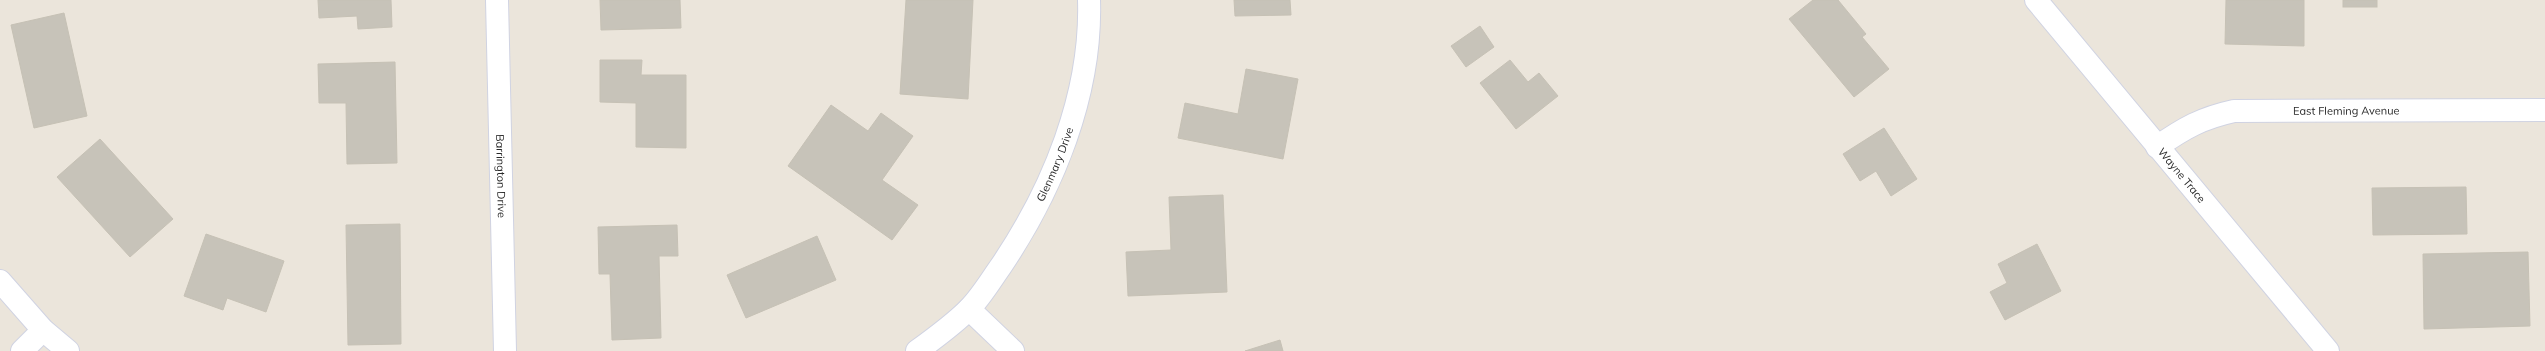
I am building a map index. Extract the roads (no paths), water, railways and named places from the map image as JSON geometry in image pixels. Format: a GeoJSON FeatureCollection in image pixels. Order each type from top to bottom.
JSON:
{"type":"FeatureCollection","features":[{"type":"Feature","properties":{"kind":"street","name":"Barrington Drive"},"geometry":{"type":"LineString","coordinates":[[497,0],[505,351]]}},
{"type":"Feature","properties":{"kind":"street","name":"Glenmary Drive"},"geometry":{"type":"LineString","coordinates":[[917,351],[969,309],[990,282],[1033,216],[1067,135],[1078,93],[1086,52],[1089,0]]}},
{"type":"Feature","properties":{"kind":"street","name":"Wayne Trace"},"geometry":{"type":"LineString","coordinates":[[2036,0],[2328,351]]}},
{"type":"Feature","properties":{"kind":"street","name":"East Fleming Avenue"},"geometry":{"type":"LineString","coordinates":[[2157,147],[2178,132],[2206,117],[2234,111],[2545,110]]}},
{"type":"Feature","properties":{"kind":"street"},"geometry":{"type":"LineString","coordinates":[[0,281],[43,330],[68,351]]}},
{"type":"Feature","properties":{"kind":"street"},"geometry":{"type":"LineString","coordinates":[[969,309],[1014,351]]}},
{"type":"Feature","properties":{"kind":"street"},"geometry":{"type":"LineString","coordinates":[[22,351],[43,330]]}}]}
